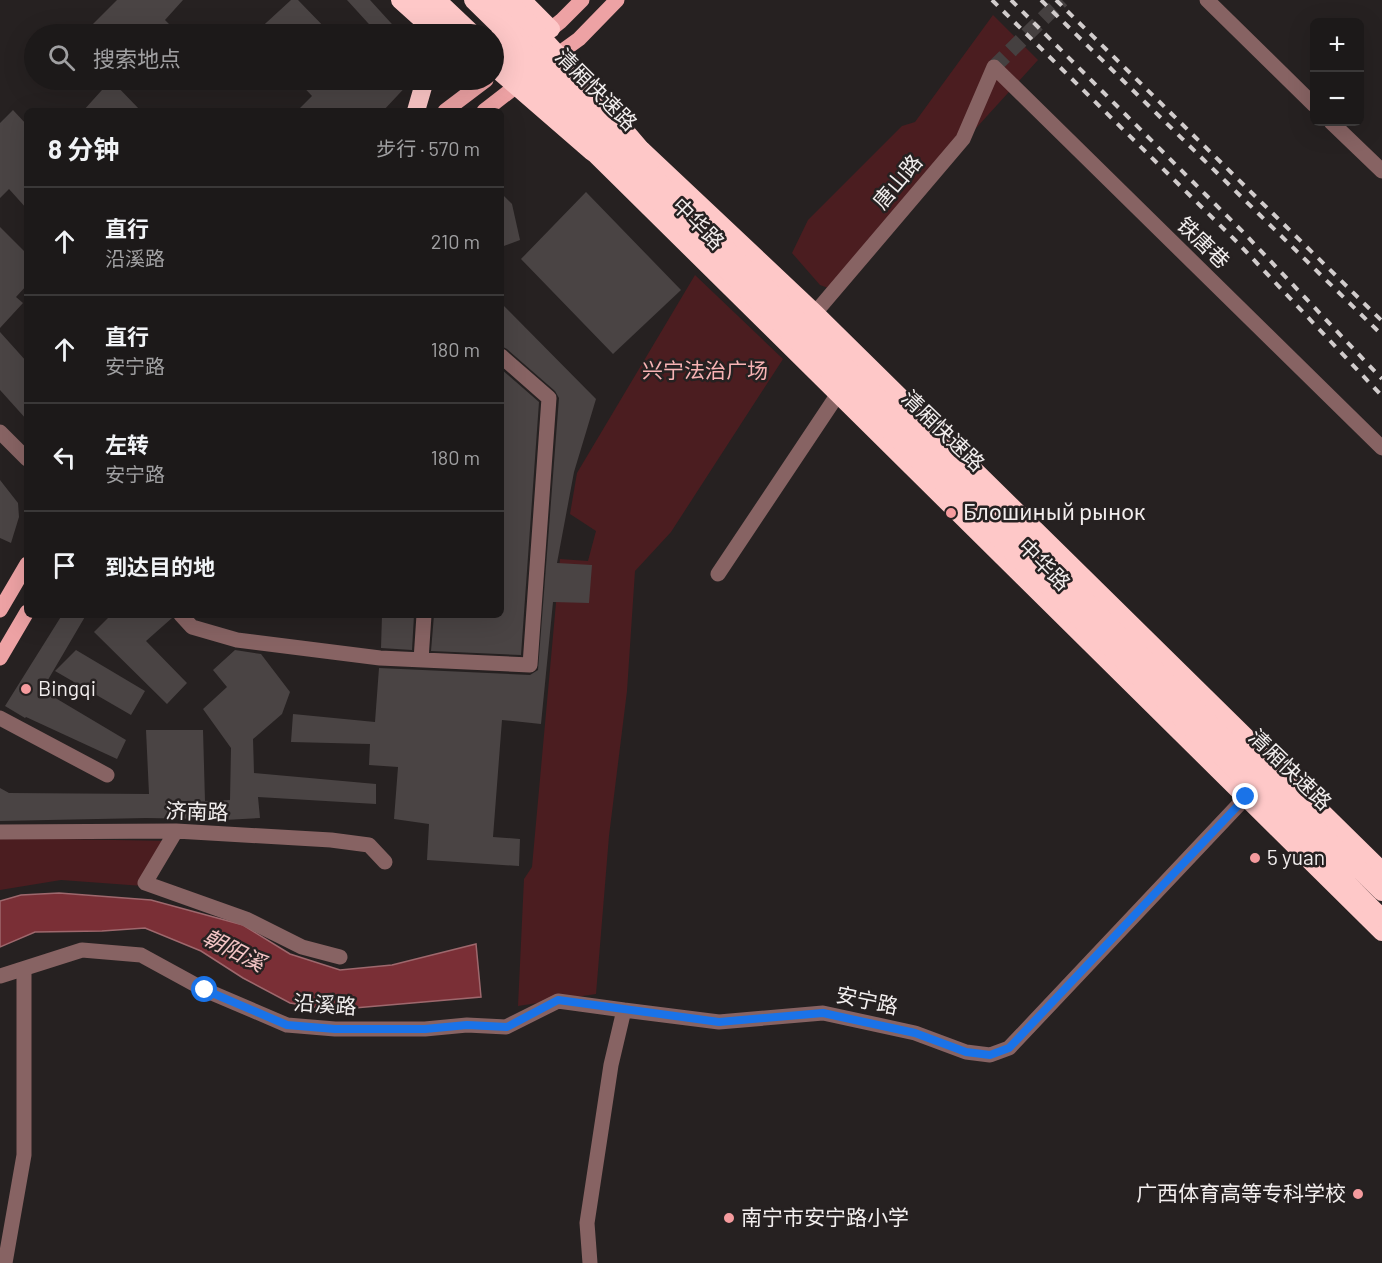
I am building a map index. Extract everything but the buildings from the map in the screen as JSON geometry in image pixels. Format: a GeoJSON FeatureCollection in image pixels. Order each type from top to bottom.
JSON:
{"type":"FeatureCollection","features":[{"type":"Feature","properties":{"kind":"highway"},"geometry":{"type":"LineString","coordinates":[[437,0],[462,24]]}},
{"type":"Feature","properties":{"kind":"highway"},"geometry":{"type":"LineString","coordinates":[[453,0],[478,24]]}},
{"type":"Feature","properties":{"kind":"highway","name":"清厢快速路"},"geometry":{"type":"LineString","coordinates":[[473,0],[496,24]]}},
{"type":"Feature","properties":{"kind":"highway","name":"中华路"},"geometry":{"type":"LineString","coordinates":[[488,0],[531,45],[815,313],[1382,871]]}},
{"type":"Feature","properties":{"kind":"highway"},"geometry":{"type":"LineString","coordinates":[[508,0],[594,94],[721,255]]}},
{"type":"Feature","properties":{"kind":"highway"},"geometry":{"type":"LineString","coordinates":[[522,0],[551,29]]}},
{"type":"Feature","properties":{"kind":"highway"},"geometry":{"type":"LineString","coordinates":[[408,1],[418,24]]}},
{"type":"Feature","properties":{"kind":"highway"},"geometry":{"type":"LineString","coordinates":[[408,1],[429,24]]}},
{"type":"Feature","properties":{"kind":"highway"},"geometry":{"type":"LineString","coordinates":[[408,1],[441,24]]}},
{"type":"Feature","properties":{"kind":"highway","name":"清厢快速路"},"geometry":{"type":"LineString","coordinates":[[504,32],[721,255],[1382,918]]}},
{"type":"Feature","properties":{"kind":"highway","name":"清厢快速路"},"geometry":{"type":"LineString","coordinates":[[504,49],[721,255],[1382,892]]}},
{"type":"Feature","properties":{"kind":"highway","name":"中华路"},"geometry":{"type":"LineString","coordinates":[[504,72],[522,82],[1382,932]]}},
{"type":"Feature","properties":{"kind":"highway"},"geometry":{"type":"LineString","coordinates":[[504,75],[721,255]]}},
{"type":"Feature","properties":{"kind":"highway"},"geometry":{"type":"LineString","coordinates":[[417,108],[422,90]]}},
{"type":"Feature","properties":{"kind":"main road"},"geometry":{"type":"LineString","coordinates":[[504,63],[551,29],[582,0]]}},
{"type":"Feature","properties":{"kind":"main road"},"geometry":{"type":"LineString","coordinates":[[487,108],[579,39],[617,0]]}},
{"type":"Feature","properties":{"kind":"main road"},"geometry":{"type":"LineString","coordinates":[[449,108],[473,90]]}},
{"type":"Feature","properties":{"kind":"main road"},"geometry":{"type":"LineString","coordinates":[[0,610],[24,569]]}},
{"type":"Feature","properties":{"kind":"main road"},"geometry":{"type":"LineString","coordinates":[[0,658],[24,617]]}},
{"type":"Feature","properties":{"kind":"street"},"geometry":{"type":"LineString","coordinates":[[1207,0],[1310,101]]}},
{"type":"Feature","properties":{"kind":"street","name":"唐山路"},"geometry":{"type":"LineString","coordinates":[[815,313],[963,139],[994,68]]}},
{"type":"Feature","properties":{"kind":"street","name":"铁唐巷"},"geometry":{"type":"LineString","coordinates":[[994,68],[1382,448]]}},
{"type":"Feature","properties":{"kind":"street"},"geometry":{"type":"LineString","coordinates":[[1335,126],[1382,171]]}},
{"type":"Feature","properties":{"kind":"street"},"geometry":{"type":"LineString","coordinates":[[184,618],[192,627],[237,640],[380,658],[530,664],[549,398],[504,359]]}},
{"type":"Feature","properties":{"kind":"street"},"geometry":{"type":"LineString","coordinates":[[718,574],[838,394]]}},
{"type":"Feature","properties":{"kind":"street"},"geometry":{"type":"LineString","coordinates":[[0,432],[24,456]]}},
{"type":"Feature","properties":{"kind":"street"},"geometry":{"type":"LineString","coordinates":[[421,660],[424,618]]}},
{"type":"Feature","properties":{"kind":"street"},"geometry":{"type":"LineString","coordinates":[[0,718],[107,774]]}},
{"type":"Feature","properties":{"kind":"street","name":"安宁路"},"geometry":{"type":"LineString","coordinates":[[624,1010],[719,1022],[823,1013],[915,1033],[966,1052],[990,1055],[1009,1048],[1246,797]]}},
{"type":"Feature","properties":{"kind":"street"},"geometry":{"type":"LineString","coordinates":[[176,831],[145,883],[246,919],[302,947],[340,957]]}},
{"type":"Feature","properties":{"kind":"street","name":"济南路"},"geometry":{"type":"LineString","coordinates":[[0,832],[176,831],[331,840],[369,845],[385,862]]}},
{"type":"Feature","properties":{"kind":"street","name":"沿溪路"},"geometry":{"type":"LineString","coordinates":[[0,976],[82,950],[141,956],[205,990],[287,1025],[335,1029],[425,1029],[467,1025],[507,1027],[558,1000],[624,1010]]}},
{"type":"Feature","properties":{"kind":"street"},"geometry":{"type":"LineString","coordinates":[[5,1263],[24,1155],[24,969]]}},
{"type":"Feature","properties":{"kind":"street"},"geometry":{"type":"LineString","coordinates":[[590,1263],[587,1223],[611,1065],[624,1010]]}},
{"type":"Feature","properties":{"kind":"green space"},"geometry":{"type":"Polygon","coordinates":[[[993,15],[1038,60],[835,283],[828,288],[820,285],[792,253],[808,220],[902,126],[915,122],[993,15]]]}},
{"type":"Feature","properties":{"kind":"green space","name":"兴宁法治广场"},"geometry":{"type":"Polygon","coordinates":[[[695,275],[783,359],[671,532],[635,571],[627,691],[609,836],[596,994],[518,1006],[524,879],[532,867],[560,559],[588,561],[596,531],[570,514],[577,473],[695,275]]]}},
{"type":"Feature","properties":{"kind":"green space"},"geometry":{"type":"Polygon","coordinates":[[[0,838],[173,841],[143,886],[61,880],[0,890],[0,838]]]}},
{"type":"Feature","properties":{"kind":"water","name":"朝阳溪"},"geometry":{"type":"Polygon","coordinates":[[[59,893],[151,900],[243,925],[290,954],[340,970],[392,965],[476,944],[481,997],[331,1010],[290,1003],[243,978],[201,951],[145,928],[35,932],[0,947],[0,901],[21,895],[59,893]]]}},
{"type":"Feature","properties":{"kind":"tunnel"},"geometry":{"type":"LineString","coordinates":[[994,67],[1062,0]]}},
{"type":"Feature","properties":{"kind":"railway"},"geometry":{"type":"LineString","coordinates":[[992,0],[1237,242],[1382,396]]}},
{"type":"Feature","properties":{"kind":"railway"},"geometry":{"type":"LineString","coordinates":[[1011,0],[1244,233],[1382,379]]}},
{"type":"Feature","properties":{"kind":"railway"},"geometry":{"type":"LineString","coordinates":[[1041,0],[1382,335]]}},
{"type":"Feature","properties":{"kind":"railway"},"geometry":{"type":"LineString","coordinates":[[1056,0],[1382,321]]}},
{"type":"Feature","properties":{"kind":"place","name":"Блошиный рынок"},"geometry":{"type":"Point","coordinates":[951,513]}},
{"type":"Feature","properties":{"kind":"place","name":"Bingqi"},"geometry":{"type":"Point","coordinates":[26,689]}},
{"type":"Feature","properties":{"kind":"place","name":"5 yuan"},"geometry":{"type":"Point","coordinates":[1255,858]}},
{"type":"Feature","properties":{"kind":"place","name":"广西体育高等专科学校"},"geometry":{"type":"Point","coordinates":[1358,1194]}},
{"type":"Feature","properties":{"kind":"place","name":"南宁市安宁路小学"},"geometry":{"type":"Point","coordinates":[729,1218]}},
{"type":"Feature","properties":{"kind":"route"},"geometry":{"type":"LineString","coordinates":[[205,990],[287,1025],[335,1029],[425,1029],[467,1025],[507,1027],[558,1000],[719,1022],[823,1013],[915,1033],[966,1052],[990,1055],[1009,1048],[1246,797]]}}]}
